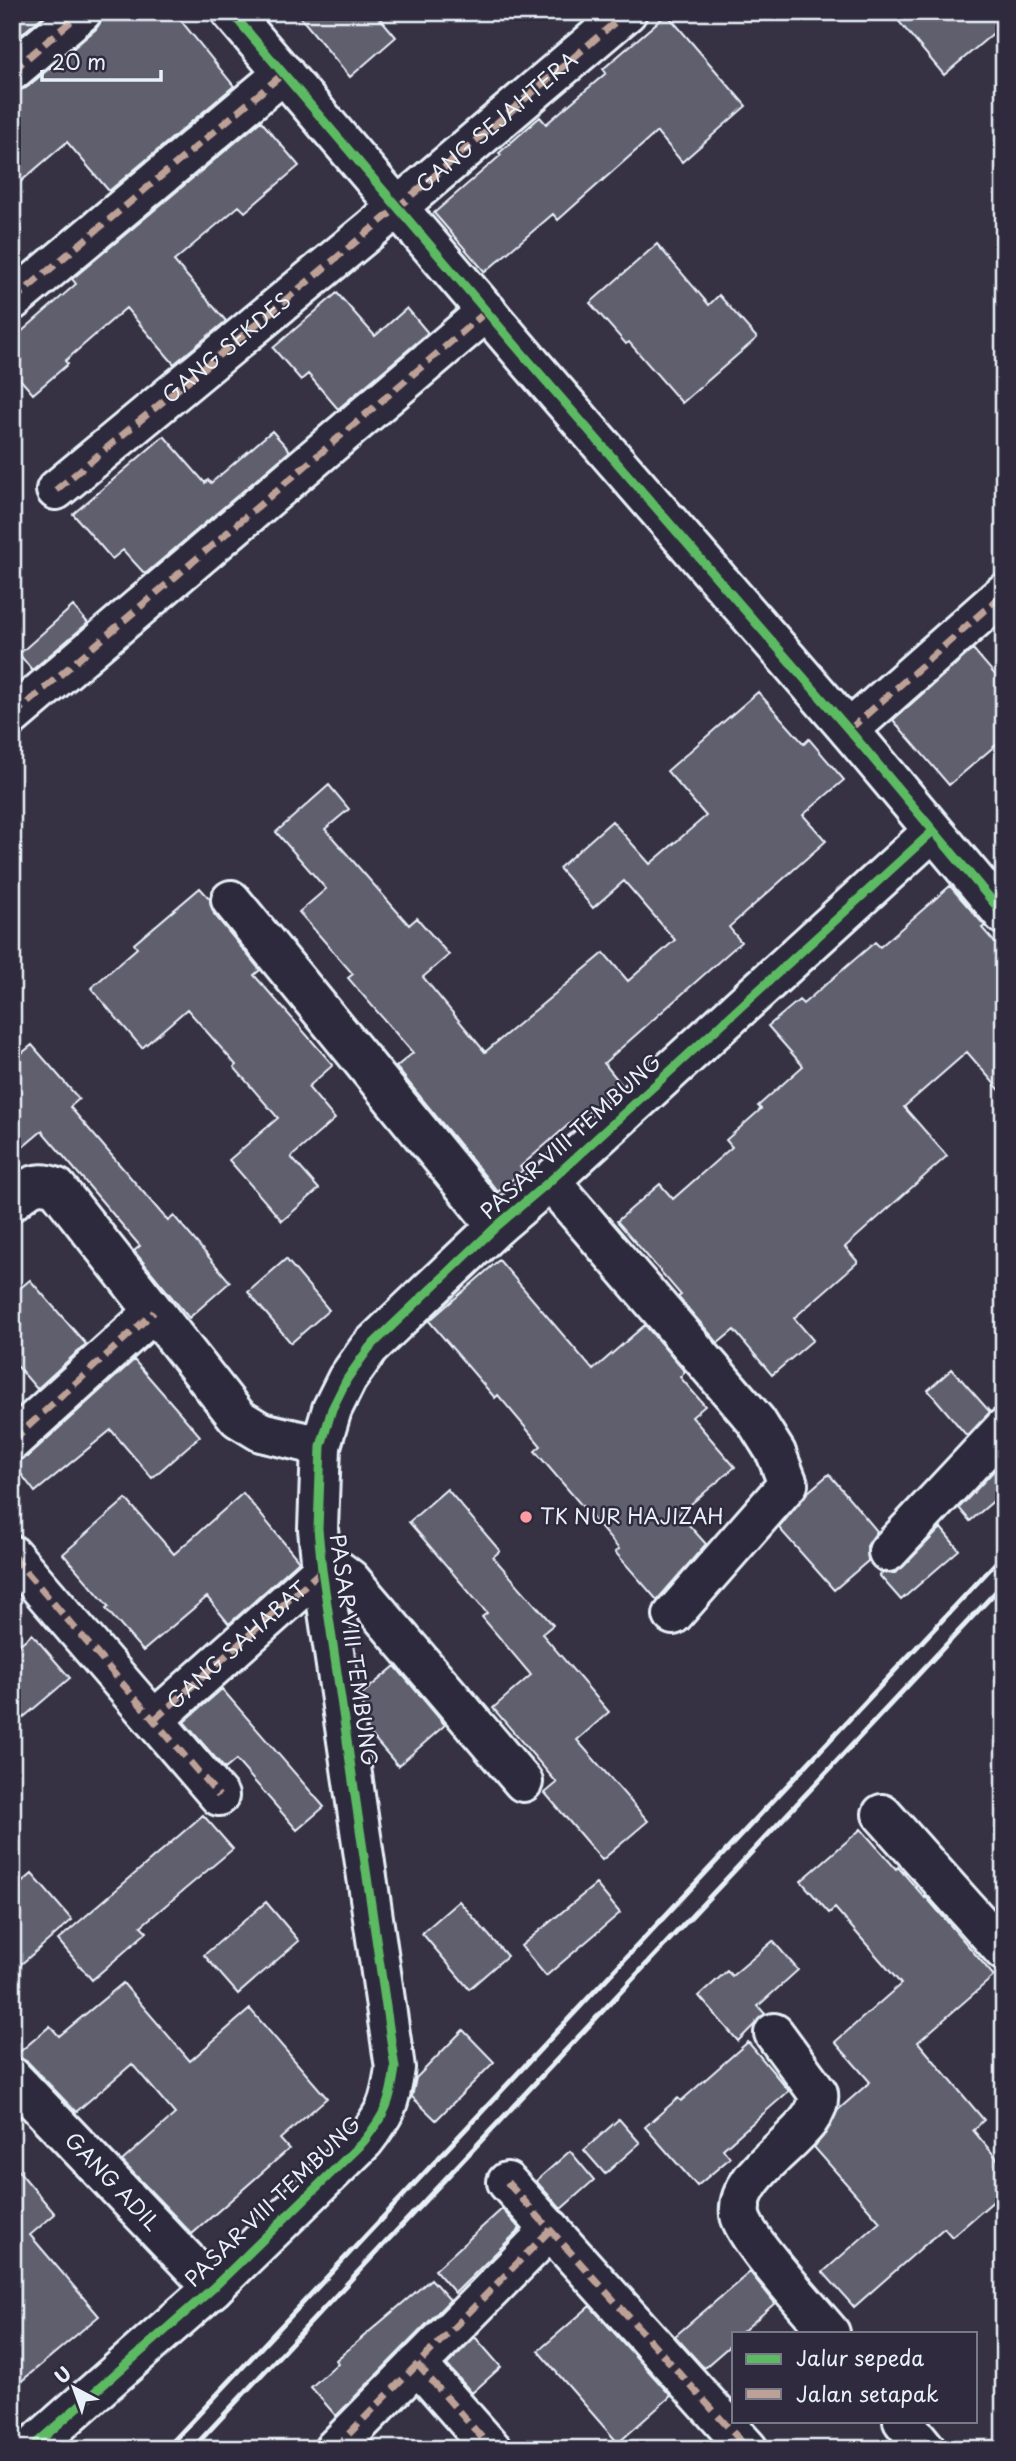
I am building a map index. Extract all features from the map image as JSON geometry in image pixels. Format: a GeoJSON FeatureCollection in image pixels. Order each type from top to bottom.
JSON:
{"type":"FeatureCollection","features":[{"type":"Feature","properties":{"kind":"street"},"geometry":{"type":"LineString","coordinates":[[12,71],[82,12]]}},
{"type":"Feature","properties":{"kind":"street"},"geometry":{"type":"LineString","coordinates":[[231,12],[849,730],[1004,915]]}},
{"type":"Feature","properties":{"kind":"street","name":"GANG SEJAHTERA"},"geometry":{"type":"LineString","coordinates":[[399,206],[627,12]]}},
{"type":"Feature","properties":{"kind":"street"},"geometry":{"type":"LineString","coordinates":[[12,301],[284,73]]}},
{"type":"Feature","properties":{"kind":"street","name":"GANG SEKDES"},"geometry":{"type":"LineString","coordinates":[[56,490],[399,206]]}},
{"type":"Feature","properties":{"kind":"street"},"geometry":{"type":"LineString","coordinates":[[12,716],[487,311]]}},
{"type":"Feature","properties":{"kind":"street"},"geometry":{"type":"LineString","coordinates":[[849,730],[1004,593]]}},
{"type":"Feature","properties":{"kind":"street","name":"PASAR VIII TEMBUNG"},"geometry":{"type":"LineString","coordinates":[[30,2449],[213,2288],[364,2141],[379,2121],[391,2097],[395,2068],[318,1529],[321,1446],[332,1409],[347,1379],[369,1349],[497,1226],[551,1181],[933,831]]}},
{"type":"Feature","properties":{"kind":"street"},"geometry":{"type":"LineString","coordinates":[[231,900],[497,1226]]}},
{"type":"Feature","properties":{"kind":"street"},"geometry":{"type":"LineString","coordinates":[[551,1181],[756,1421],[776,1453],[788,1484],[673,1615]]}},
{"type":"Feature","properties":{"kind":"street"},"geometry":{"type":"LineString","coordinates":[[12,1200],[29,1186],[45,1183],[57,1188],[237,1418],[261,1432],[321,1446]]}},
{"type":"Feature","properties":{"kind":"street"},"geometry":{"type":"LineString","coordinates":[[12,1441],[154,1312]]}},
{"type":"Feature","properties":{"kind":"street"},"geometry":{"type":"LineString","coordinates":[[888,1552],[1004,1428]]}},
{"type":"Feature","properties":{"kind":"street"},"geometry":{"type":"LineString","coordinates":[[12,1555],[219,1796]]}},
{"type":"Feature","properties":{"kind":"street"},"geometry":{"type":"LineString","coordinates":[[322,1570],[338,1570],[349,1579],[523,1783]]}},
{"type":"Feature","properties":{"kind":"street","name":"GANG SAHABAT"},"geometry":{"type":"LineString","coordinates":[[153,1720],[322,1570]]}},
{"type":"Feature","properties":{"kind":"street"},"geometry":{"type":"LineString","coordinates":[[882,1814],[1004,1951]]}},
{"type":"Feature","properties":{"kind":"street"},"geometry":{"type":"LineString","coordinates":[[774,2033],[818,2094],[818,2106],[794,2137],[757,2171],[745,2191],[740,2214],[748,2234],[829,2332]]}},
{"type":"Feature","properties":{"kind":"street","name":"GANG ADIL"},"geometry":{"type":"LineString","coordinates":[[12,2077],[213,2288]]}},
{"type":"Feature","properties":{"kind":"street"},"geometry":{"type":"LineString","coordinates":[[507,2182],[748,2449]]}},
{"type":"Feature","properties":{"kind":"street"},"geometry":{"type":"LineString","coordinates":[[334,2449],[551,2229]]}},
{"type":"Feature","properties":{"kind":"street"},"geometry":{"type":"LineString","coordinates":[[417,2364],[492,2449]]}},
{"type":"Feature","properties":{"kind":"street"},"geometry":{"type":"LineString","coordinates":[[904,2422],[926,2449]]}},
{"type":"Feature","properties":{"kind":"building"},"geometry":{"type":"Polygon","coordinates":[[[12,12],[48,12],[12,42],[12,12]]]}},
{"type":"Feature","properties":{"kind":"building"},"geometry":{"type":"Polygon","coordinates":[[[103,12],[174,12],[234,86],[109,191],[67,142],[12,189],[12,92],[26,88],[96,29],[102,20],[103,12]]]}},
{"type":"Feature","properties":{"kind":"building"},"geometry":{"type":"Polygon","coordinates":[[[296,12],[375,12],[396,37],[350,77],[296,12]]]}},
{"type":"Feature","properties":{"kind":"building"},"geometry":{"type":"Polygon","coordinates":[[[891,12],[1004,12],[1004,24],[944,75],[891,12]]]}},
{"type":"Feature","properties":{"kind":"building"},"geometry":{"type":"Polygon","coordinates":[[[667,14],[746,106],[682,162],[657,132],[558,220],[553,214],[485,272],[434,213],[540,117],[546,124],[606,73],[603,69],[667,14]]]}},
{"type":"Feature","properties":{"kind":"building"},"geometry":{"type":"Polygon","coordinates":[[[261,121],[299,166],[245,212],[239,206],[174,261],[226,321],[174,364],[126,308],[65,361],[68,364],[33,394],[12,370],[12,340],[76,284],[72,279],[261,121]]]}},
{"type":"Feature","properties":{"kind":"building"},"geometry":{"type":"Polygon","coordinates":[[[657,244],[709,305],[719,295],[757,338],[682,403],[629,342],[626,344],[590,303],[657,244]]]}},
{"type":"Feature","properties":{"kind":"building"},"geometry":{"type":"Polygon","coordinates":[[[337,293],[375,336],[407,308],[428,333],[338,409],[308,374],[301,380],[273,348],[337,293]]]}},
{"type":"Feature","properties":{"kind":"building"},"geometry":{"type":"Polygon","coordinates":[[[272,431],[290,451],[145,574],[123,550],[112,559],[73,514],[164,436],[205,483],[208,480],[211,483],[272,431]]]}},
{"type":"Feature","properties":{"kind":"building"},"geometry":{"type":"Polygon","coordinates":[[[73,606],[88,623],[32,670],[19,654],[73,606]]]}},
{"type":"Feature","properties":{"kind":"building"},"geometry":{"type":"Polygon","coordinates":[[[973,649],[1004,685],[1004,738],[949,785],[893,720],[973,649]]]}},
{"type":"Feature","properties":{"kind":"building"},"geometry":{"type":"Polygon","coordinates":[[[758,692],[804,744],[809,739],[844,780],[803,815],[826,841],[729,927],[741,942],[604,1063],[621,1084],[587,1114],[584,1111],[520,1167],[523,1170],[498,1192],[396,1067],[413,1053],[348,978],[353,974],[299,912],[326,889],[276,832],[329,785],[349,809],[325,829],[409,925],[417,918],[449,955],[423,977],[485,1052],[604,953],[628,981],[675,940],[624,881],[593,908],[559,868],[612,821],[650,864],[706,816],[667,771],[758,692]]]}},
{"type":"Feature","properties":{"kind":"building"},"geometry":{"type":"Polygon","coordinates":[[[950,886],[985,926],[982,928],[1004,953],[1004,1095],[967,1052],[904,1107],[947,1156],[845,1247],[858,1262],[794,1318],[813,1340],[772,1375],[734,1330],[718,1343],[678,1297],[681,1295],[617,1221],[660,1184],[673,1199],[732,1147],[726,1140],[761,1109],[758,1106],[803,1066],[768,1026],[799,1000],[803,1004],[875,942],[880,947],[950,886]]]}},
{"type":"Feature","properties":{"kind":"building"},"geometry":{"type":"Polygon","coordinates":[[[200,888],[210,899],[214,914],[260,970],[254,975],[333,1065],[308,1087],[335,1119],[291,1157],[319,1189],[282,1221],[229,1160],[278,1118],[234,1067],[236,1065],[187,1009],[142,1048],[91,988],[137,948],[134,944],[200,888]]]}},
{"type":"Feature","properties":{"kind":"building"},"geometry":{"type":"Polygon","coordinates":[[[32,1045],[79,1099],[70,1107],[168,1221],[174,1216],[230,1282],[189,1318],[134,1251],[140,1246],[42,1131],[12,1156],[12,1061],[32,1045]]]}},
{"type":"Feature","properties":{"kind":"building"},"geometry":{"type":"Polygon","coordinates":[[[286,1259],[329,1310],[291,1343],[248,1292],[286,1259]]]}},
{"type":"Feature","properties":{"kind":"building"},"geometry":{"type":"Polygon","coordinates":[[[499,1260],[593,1370],[645,1325],[685,1372],[680,1377],[705,1406],[692,1417],[735,1467],[679,1514],[706,1544],[657,1600],[615,1552],[619,1549],[535,1451],[541,1446],[498,1395],[495,1398],[429,1321],[499,1260]]]}},
{"type":"Feature","properties":{"kind":"building"},"geometry":{"type":"Polygon","coordinates":[[[30,1280],[86,1344],[37,1389],[12,1360],[12,1295],[30,1280]]]}},
{"type":"Feature","properties":{"kind":"building"},"geometry":{"type":"Polygon","coordinates":[[[134,1360],[200,1436],[152,1478],[111,1430],[35,1492],[12,1462],[27,1457],[134,1360]]]}},
{"type":"Feature","properties":{"kind":"building"},"geometry":{"type":"Polygon","coordinates":[[[952,1369],[990,1412],[967,1436],[928,1390],[952,1369]]]}},
{"type":"Feature","properties":{"kind":"building"},"geometry":{"type":"Polygon","coordinates":[[[1004,1460],[1004,1492],[970,1521],[959,1508],[1004,1460]]]}},
{"type":"Feature","properties":{"kind":"building"},"geometry":{"type":"Polygon","coordinates":[[[829,1474],[877,1531],[867,1546],[868,1561],[834,1590],[779,1528],[807,1493],[829,1474]]]}},
{"type":"Feature","properties":{"kind":"building"},"geometry":{"type":"Polygon","coordinates":[[[447,1489],[500,1551],[493,1557],[553,1625],[542,1634],[609,1712],[577,1740],[648,1821],[602,1860],[545,1793],[557,1783],[493,1708],[531,1675],[482,1617],[487,1613],[409,1522],[447,1489]]]}},
{"type":"Feature","properties":{"kind":"building"},"geometry":{"type":"Polygon","coordinates":[[[243,1493],[299,1561],[229,1624],[207,1597],[143,1651],[63,1554],[126,1499],[174,1554],[243,1493]]]}},
{"type":"Feature","properties":{"kind":"building"},"geometry":{"type":"Polygon","coordinates":[[[941,1528],[959,1550],[901,1600],[879,1575],[895,1573],[903,1567],[941,1528]]]}},
{"type":"Feature","properties":{"kind":"building"},"geometry":{"type":"Polygon","coordinates":[[[32,1634],[70,1678],[12,1727],[12,1651],[32,1634]]]}},
{"type":"Feature","properties":{"kind":"building"},"geometry":{"type":"Polygon","coordinates":[[[395,1666],[445,1725],[398,1766],[368,1731],[362,1694],[395,1666]]]}},
{"type":"Feature","properties":{"kind":"building"},"geometry":{"type":"Polygon","coordinates":[[[222,1689],[324,1807],[297,1830],[236,1760],[225,1769],[184,1722],[222,1689]]]}},
{"type":"Feature","properties":{"kind":"building"},"geometry":{"type":"Polygon","coordinates":[[[203,1815],[233,1849],[141,1926],[147,1932],[92,1980],[58,1940],[203,1815]]]}},
{"type":"Feature","properties":{"kind":"building"},"geometry":{"type":"Polygon","coordinates":[[[861,1829],[896,1869],[898,1867],[926,1897],[994,1976],[918,2042],[984,2120],[973,2130],[1004,2167],[1004,2192],[952,2237],[944,2228],[854,2307],[823,2272],[880,2222],[814,2147],[826,2133],[838,2110],[870,2082],[835,2042],[901,1984],[835,1908],[829,1913],[801,1881],[861,1829]]]}},
{"type":"Feature","properties":{"kind":"building"},"geometry":{"type":"Polygon","coordinates":[[[32,1874],[72,1920],[12,1972],[12,1891],[32,1874]]]}},
{"type":"Feature","properties":{"kind":"building"},"geometry":{"type":"Polygon","coordinates":[[[596,1884],[620,1913],[546,1976],[521,1946],[596,1884]]]}},
{"type":"Feature","properties":{"kind":"building"},"geometry":{"type":"Polygon","coordinates":[[[459,1901],[507,1956],[469,1989],[422,1933],[459,1901]]]}},
{"type":"Feature","properties":{"kind":"building"},"geometry":{"type":"Polygon","coordinates":[[[266,1902],[299,1941],[238,1994],[204,1955],[266,1902]]]}},
{"type":"Feature","properties":{"kind":"building"},"geometry":{"type":"Polygon","coordinates":[[[773,1941],[798,1970],[758,2006],[765,2014],[738,2041],[699,1996],[727,1971],[732,1976],[773,1941]]]}},
{"type":"Feature","properties":{"kind":"building"},"geometry":{"type":"Polygon","coordinates":[[[123,1983],[190,2061],[250,2009],[327,2098],[280,2139],[289,2149],[192,2234],[122,2161],[175,2114],[132,2064],[76,2112],[28,2062],[15,2056],[50,2026],[59,2036],[123,1983]]]}},
{"type":"Feature","properties":{"kind":"building"},"geometry":{"type":"Polygon","coordinates":[[[463,2030],[494,2062],[436,2120],[412,2097],[416,2078],[463,2030]]]}},
{"type":"Feature","properties":{"kind":"building"},"geometry":{"type":"Polygon","coordinates":[[[748,2042],[789,2091],[723,2149],[730,2158],[697,2186],[645,2127],[678,2098],[681,2101],[748,2042]]]}},
{"type":"Feature","properties":{"kind":"building"},"geometry":{"type":"Polygon","coordinates":[[[619,2119],[640,2143],[605,2174],[584,2150],[619,2119]]]}},
{"type":"Feature","properties":{"kind":"building"},"geometry":{"type":"Polygon","coordinates":[[[570,2151],[594,2180],[561,2209],[536,2181],[570,2151]]]}},
{"type":"Feature","properties":{"kind":"building"},"geometry":{"type":"Polygon","coordinates":[[[12,2163],[55,2214],[30,2235],[99,2316],[12,2389],[12,2163]]]}},
{"type":"Feature","properties":{"kind":"building"},"geometry":{"type":"Polygon","coordinates":[[[502,2209],[520,2229],[455,2293],[435,2270],[502,2209]]]}},
{"type":"Feature","properties":{"kind":"building"},"geometry":{"type":"Polygon","coordinates":[[[750,2272],[775,2303],[742,2332],[732,2332],[732,2344],[704,2368],[675,2336],[750,2272]]]}},
{"type":"Feature","properties":{"kind":"building"},"geometry":{"type":"Polygon","coordinates":[[[431,2279],[450,2300],[336,2416],[311,2387],[338,2363],[336,2360],[431,2279]]]}},
{"type":"Feature","properties":{"kind":"building"},"geometry":{"type":"Polygon","coordinates":[[[590,2306],[671,2396],[618,2443],[538,2351],[590,2306]]]}},
{"type":"Feature","properties":{"kind":"building"},"geometry":{"type":"Polygon","coordinates":[[[475,2337],[501,2367],[472,2393],[447,2365],[475,2337]]]}},
{"type":"Feature","properties":{"kind":"railway"},"geometry":{"type":"LineString","coordinates":[[166,2449],[1004,1554]]}},
{"type":"Feature","properties":{"kind":"railway"},"geometry":{"type":"LineString","coordinates":[[192,2449],[1004,1583]]}},
{"type":"Feature","properties":{"kind":"marked path"},"geometry":{"type":"LineString","coordinates":[[12,71],[82,12]]}},
{"type":"Feature","properties":{"kind":"marked path"},"geometry":{"type":"LineString","coordinates":[[56,490],[399,206],[627,12]]}},
{"type":"Feature","properties":{"kind":"marked path"},"geometry":{"type":"LineString","coordinates":[[12,301],[284,73]]}},
{"type":"Feature","properties":{"kind":"marked path"},"geometry":{"type":"LineString","coordinates":[[12,716],[487,311]]}},
{"type":"Feature","properties":{"kind":"marked path"},"geometry":{"type":"LineString","coordinates":[[849,730],[1004,593]]}},
{"type":"Feature","properties":{"kind":"marked path"},"geometry":{"type":"LineString","coordinates":[[12,1441],[154,1312]]}},
{"type":"Feature","properties":{"kind":"marked path"},"geometry":{"type":"LineString","coordinates":[[12,1555],[219,1796]]}},
{"type":"Feature","properties":{"kind":"marked path"},"geometry":{"type":"LineString","coordinates":[[154,1720],[322,1570]]}},
{"type":"Feature","properties":{"kind":"marked path"},"geometry":{"type":"LineString","coordinates":[[507,2182],[748,2449]]}},
{"type":"Feature","properties":{"kind":"marked path"},"geometry":{"type":"LineString","coordinates":[[334,2449],[551,2229]]}},
{"type":"Feature","properties":{"kind":"marked path"},"geometry":{"type":"LineString","coordinates":[[417,2364],[492,2449]]}},
{"type":"Feature","properties":{"kind":"cycle path"},"geometry":{"type":"LineString","coordinates":[[231,12],[849,730],[1004,915]]}},
{"type":"Feature","properties":{"kind":"cycle path"},"geometry":{"type":"LineString","coordinates":[[30,2449],[213,2288],[364,2141],[382,2115],[389,2099],[395,2068],[318,1529],[321,1446],[332,1409],[347,1379],[369,1348],[497,1226],[550,1181],[933,831]]}},
{"type":"Feature","properties":{"kind":"place","name":"TK NUR HAJIZAH"},"geometry":{"type":"Point","coordinates":[526,1517]}}]}
